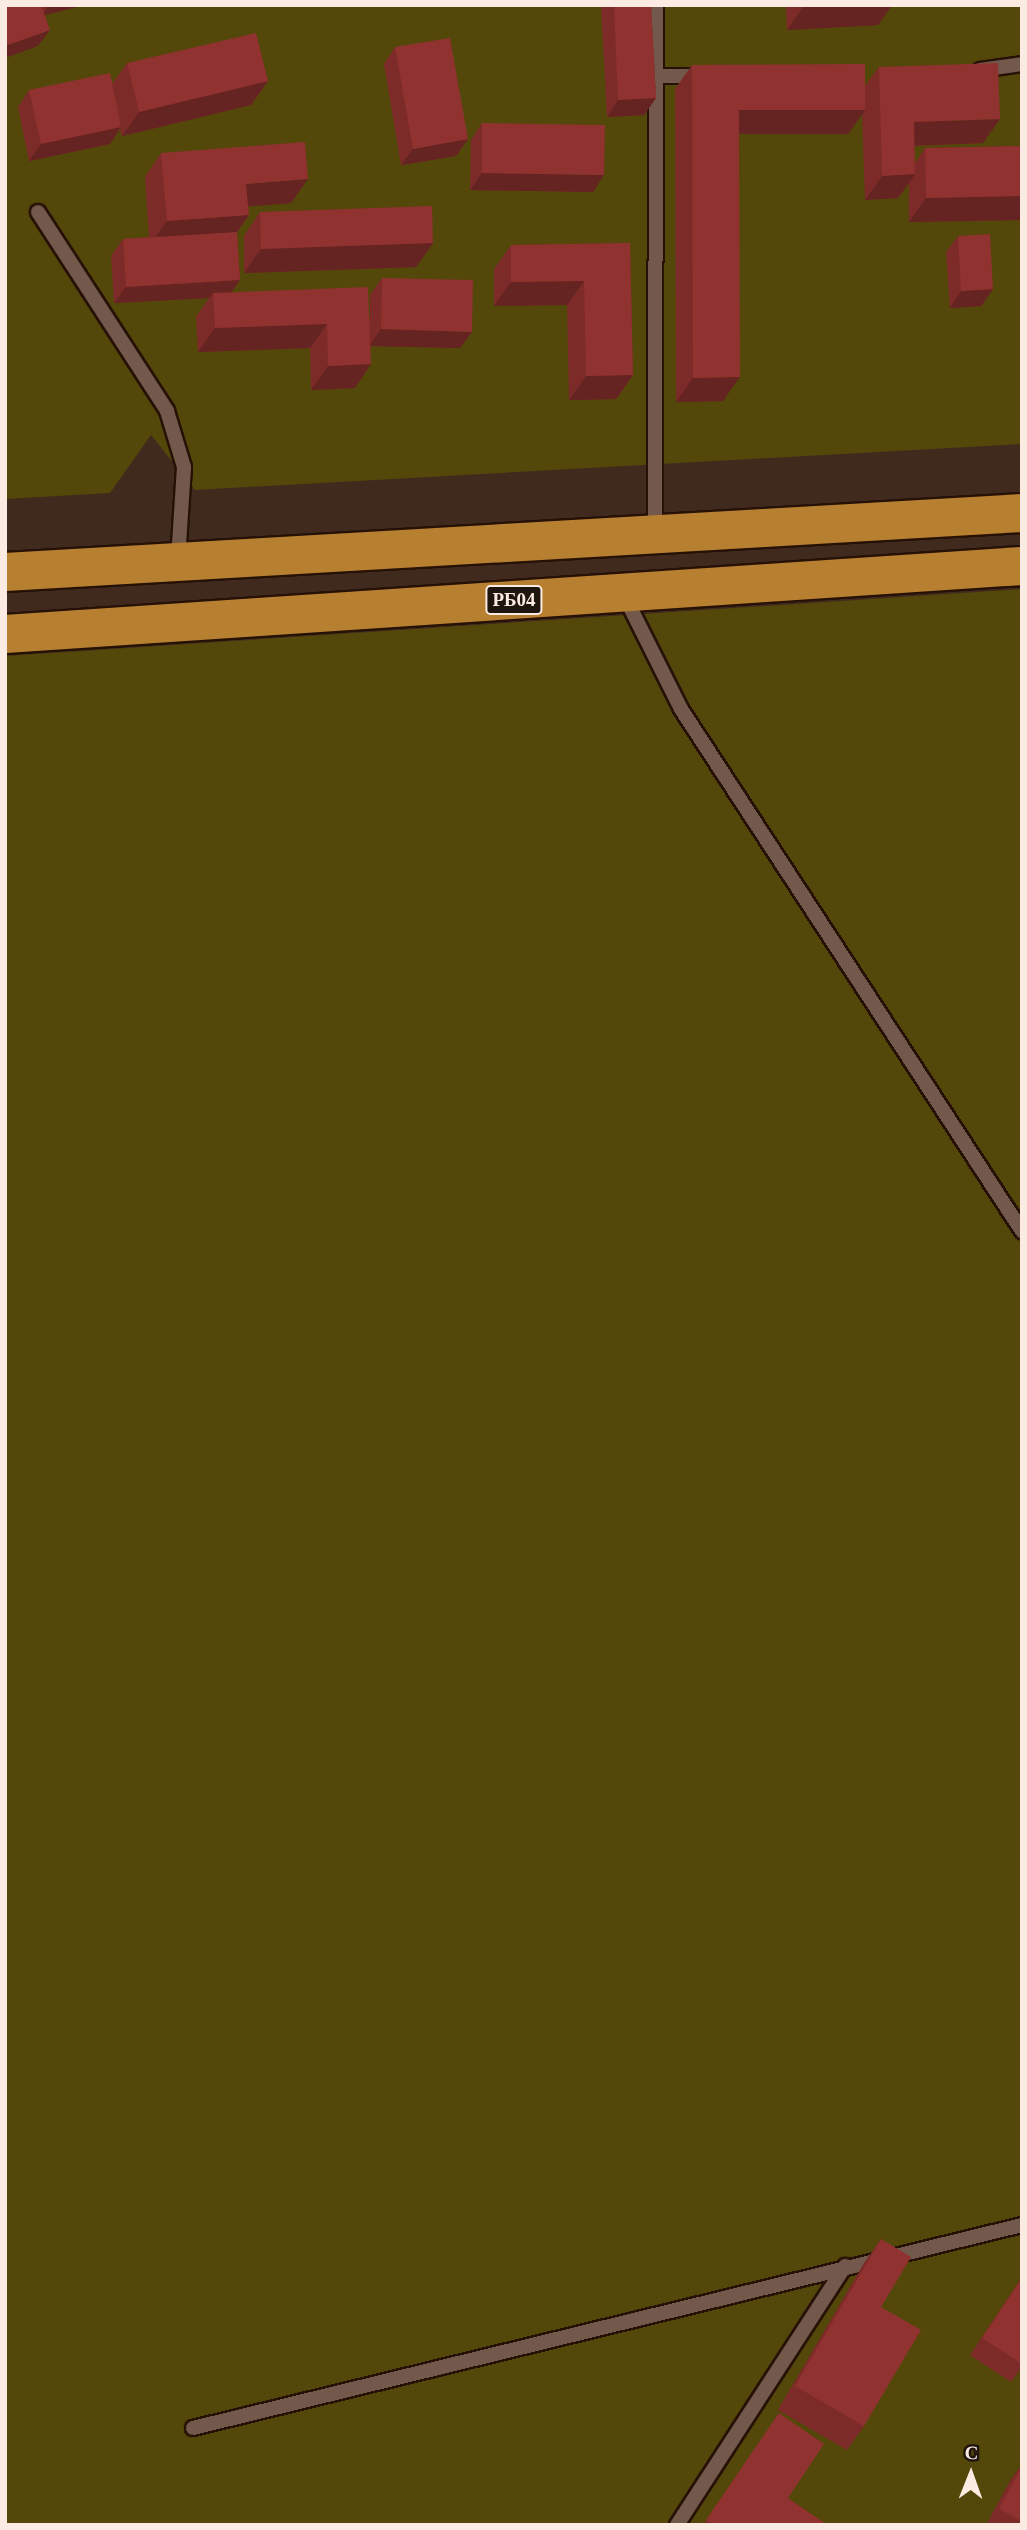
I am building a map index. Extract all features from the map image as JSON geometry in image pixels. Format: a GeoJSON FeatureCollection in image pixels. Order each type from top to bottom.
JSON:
{"type":"FeatureCollection","features":[{"type":"Feature","properties":{"kind":"highway"},"geometry":{"type":"LineString","coordinates":[[5,572],[178,559],[1022,513]]}},
{"type":"Feature","properties":{"kind":"highway","name":"РБ04"},"geometry":{"type":"LineString","coordinates":[[5,634],[1022,566]]}},
{"type":"Feature","properties":{"kind":"lane"},"geometry":{"type":"LineString","coordinates":[[655,535],[656,5]]}},
{"type":"Feature","properties":{"kind":"lane"},"geometry":{"type":"LineString","coordinates":[[965,73],[1022,64]]}},
{"type":"Feature","properties":{"kind":"lane"},"geometry":{"type":"LineString","coordinates":[[654,76],[722,76]]}},
{"type":"Feature","properties":{"kind":"lane"},"geometry":{"type":"LineString","coordinates":[[38,212],[167,411],[184,467],[178,559]]}},
{"type":"Feature","properties":{"kind":"lane"},"geometry":{"type":"LineString","coordinates":[[623,593],[681,709],[1022,1231]]}},
{"type":"Feature","properties":{"kind":"lane"},"geometry":{"type":"LineString","coordinates":[[193,2428],[845,2266],[1022,2225]]}},
{"type":"Feature","properties":{"kind":"lane"},"geometry":{"type":"LineString","coordinates":[[677,2525],[845,2266]]}},
{"type":"Feature","properties":{"kind":"shaded area"},"geometry":{"type":"Polygon","coordinates":[[[5,5],[1022,5],[1022,444],[195,490],[151,435],[110,493],[5,499],[5,5]]]}},
{"type":"Feature","properties":{"kind":"shaded area"},"geometry":{"type":"Polygon","coordinates":[[[1022,589],[1022,2525],[5,2525],[5,656],[1022,589]]]}},
{"type":"Feature","properties":{"kind":"building"},"geometry":{"type":"Polygon","coordinates":[[[5,5],[41,5],[50,30],[5,46],[5,5]]]}},
{"type":"Feature","properties":{"kind":"building"},"geometry":{"type":"Polygon","coordinates":[[[614,5],[651,5],[656,98],[618,100],[614,5]]]}},
{"type":"Feature","properties":{"kind":"building"},"geometry":{"type":"Polygon","coordinates":[[[256,33],[268,81],[139,112],[127,63],[256,33]]]}},
{"type":"Feature","properties":{"kind":"building"},"geometry":{"type":"Polygon","coordinates":[[[450,38],[468,139],[413,149],[395,47],[450,38]]]}},
{"type":"Feature","properties":{"kind":"building"},"geometry":{"type":"Polygon","coordinates":[[[998,63],[1000,119],[914,122],[915,174],[882,176],[879,67],[998,63]]]}},
{"type":"Feature","properties":{"kind":"building"},"geometry":{"type":"Polygon","coordinates":[[[865,64],[865,110],[739,110],[740,377],[693,378],[692,65],[865,64]]]}},
{"type":"Feature","properties":{"kind":"building"},"geometry":{"type":"Polygon","coordinates":[[[110,73],[121,127],[41,144],[29,90],[110,73]]]}},
{"type":"Feature","properties":{"kind":"building"},"geometry":{"type":"Polygon","coordinates":[[[482,123],[605,125],[604,175],[482,173],[482,123]]]}},
{"type":"Feature","properties":{"kind":"building"},"geometry":{"type":"Polygon","coordinates":[[[305,142],[308,179],[246,184],[249,215],[167,221],[161,153],[305,142]]]}},
{"type":"Feature","properties":{"kind":"building"},"geometry":{"type":"Polygon","coordinates":[[[1022,146],[1022,196],[926,198],[925,148],[1022,146]]]}},
{"type":"Feature","properties":{"kind":"building"},"geometry":{"type":"Polygon","coordinates":[[[432,206],[433,243],[261,249],[260,212],[432,206]]]}},
{"type":"Feature","properties":{"kind":"building"},"geometry":{"type":"Polygon","coordinates":[[[237,232],[240,280],[126,287],[123,239],[237,232]]]}},
{"type":"Feature","properties":{"kind":"building"},"geometry":{"type":"Polygon","coordinates":[[[990,234],[993,289],[961,291],[958,236],[990,234]]]}},
{"type":"Feature","properties":{"kind":"building"},"geometry":{"type":"Polygon","coordinates":[[[630,243],[633,375],[586,376],[584,281],[511,282],[511,245],[630,243]]]}},
{"type":"Feature","properties":{"kind":"building"},"geometry":{"type":"Polygon","coordinates":[[[382,278],[473,280],[472,332],[381,329],[382,278]]]}},
{"type":"Feature","properties":{"kind":"building"},"geometry":{"type":"Polygon","coordinates":[[[368,287],[371,364],[328,366],[327,324],[215,328],[213,293],[368,287]]]}},
{"type":"Feature","properties":{"kind":"building"},"geometry":{"type":"Polygon","coordinates":[[[881,2239],[911,2257],[881,2307],[921,2330],[864,2426],[795,2386],[881,2239]]]}},
{"type":"Feature","properties":{"kind":"building"},"geometry":{"type":"Polygon","coordinates":[[[1022,2278],[1022,2364],[982,2338],[1022,2278]]]}},
{"type":"Feature","properties":{"kind":"building"},"geometry":{"type":"Polygon","coordinates":[[[779,2413],[824,2444],[788,2498],[826,2524],[713,2525],[706,2520],[779,2413]]]}},
{"type":"Feature","properties":{"kind":"building"},"geometry":{"type":"Polygon","coordinates":[[[1022,2466],[1022,2521],[999,2509],[1022,2466]]]}}]}
